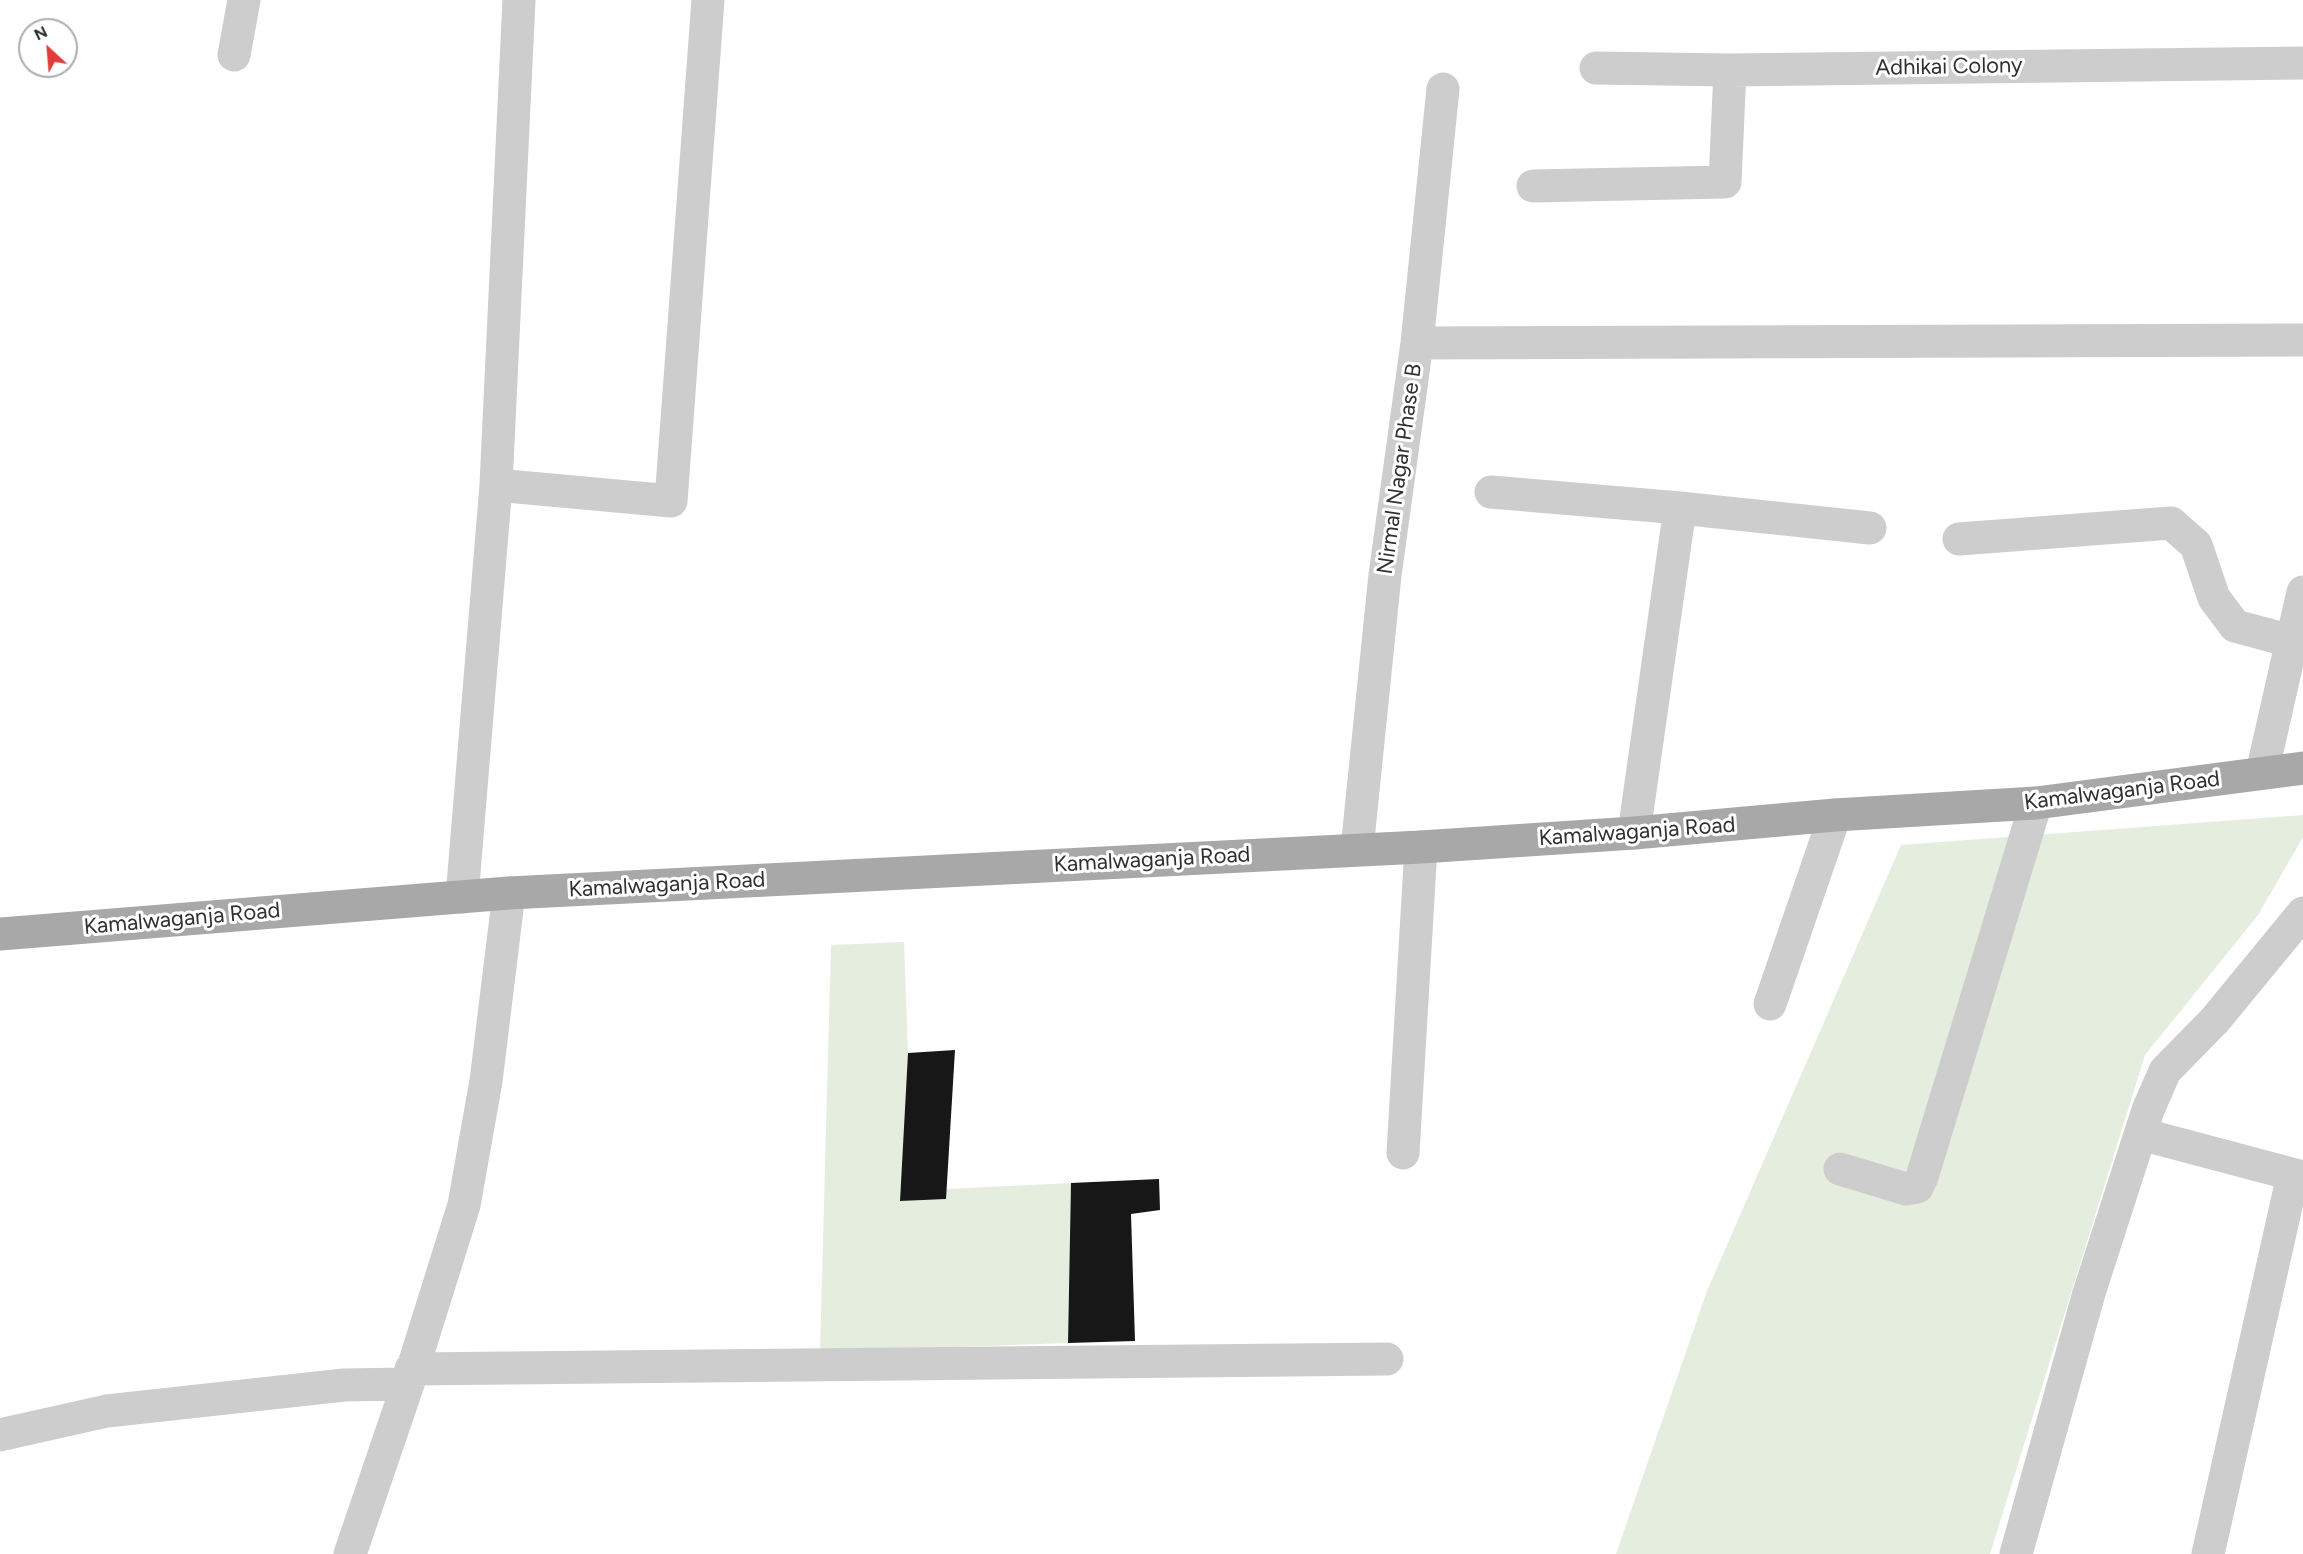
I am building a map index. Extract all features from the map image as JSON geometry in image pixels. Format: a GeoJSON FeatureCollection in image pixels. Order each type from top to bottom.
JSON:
{"type":"FeatureCollection","features":[{"type":"Feature","properties":{"kind":"main road","name":"Kamalwaganja Road"},"geometry":{"type":"LineString","coordinates":[[0,934],[509,893],[1421,847],[1634,833],[1835,815],[2036,802],[2303,768]]}},
{"type":"Feature","properties":{"kind":"street"},"geometry":{"type":"LineString","coordinates":[[234,55],[244,0]]}},
{"type":"Feature","properties":{"kind":"street"},"geometry":{"type":"LineString","coordinates":[[462,897],[496,486],[519,0]]}},
{"type":"Feature","properties":{"kind":"street"},"geometry":{"type":"LineString","coordinates":[[496,486],[671,501],[708,0]]}},
{"type":"Feature","properties":{"kind":"street","name":"Adhikai Colony"},"geometry":{"type":"LineString","coordinates":[[1596,68],[1730,70],[2303,63]]}},
{"type":"Feature","properties":{"kind":"street"},"geometry":{"type":"LineString","coordinates":[[1533,186],[1725,182],[1730,70]]}},
{"type":"Feature","properties":{"kind":"street","name":"Nirmal Nagar Phase B"},"geometry":{"type":"LineString","coordinates":[[1357,849],[1385,575],[1417,343],[1443,89]]}},
{"type":"Feature","properties":{"kind":"street"},"geometry":{"type":"LineString","coordinates":[[1417,343],[2303,340]]}},
{"type":"Feature","properties":{"kind":"street"},"geometry":{"type":"LineString","coordinates":[[1491,492],[1680,508],[1870,528]]}},
{"type":"Feature","properties":{"kind":"street"},"geometry":{"type":"LineString","coordinates":[[1634,833],[1680,508]]}},
{"type":"Feature","properties":{"kind":"street"},"geometry":{"type":"LineString","coordinates":[[1959,539],[2171,523],[2196,545],[2214,598],[2235,626],[2291,641]]}},
{"type":"Feature","properties":{"kind":"street"},"geometry":{"type":"LineString","coordinates":[[2262,773],[2303,592]]}},
{"type":"Feature","properties":{"kind":"street"},"geometry":{"type":"LineString","coordinates":[[1840,1169],[1906,1189],[1917,1187],[1922,1177],[2036,802]]}},
{"type":"Feature","properties":{"kind":"street"},"geometry":{"type":"LineString","coordinates":[[1770,1004],[1835,815]]}},
{"type":"Feature","properties":{"kind":"street"},"geometry":{"type":"LineString","coordinates":[[1403,1153],[1421,847]]}},
{"type":"Feature","properties":{"kind":"street"},"geometry":{"type":"LineString","coordinates":[[350,1554],[410,1377],[464,1205],[486,1081],[509,893]]}},
{"type":"Feature","properties":{"kind":"street"},"geometry":{"type":"LineString","coordinates":[[2016,1554],[2089,1293],[2148,1110],[2165,1071],[2215,1020],[2303,913]]}},
{"type":"Feature","properties":{"kind":"street"},"geometry":{"type":"LineString","coordinates":[[2141,1134],[2298,1176],[2208,1554]]}},
{"type":"Feature","properties":{"kind":"street"},"geometry":{"type":"LineString","coordinates":[[0,1435],[107,1411],[410,1377],[1386,1359]]}},
{"type":"Feature","properties":{"kind":"shaded area"},"geometry":{"type":"Polygon","coordinates":[[[2303,815],[2303,837],[2258,915],[2145,1055],[1990,1554],[1616,1554],[1707,1291],[1901,845],[2303,815]]]}},
{"type":"Feature","properties":{"kind":"shaded area"},"geometry":{"type":"Polygon","coordinates":[[[904,942],[908,1053],[900,1201],[946,1199],[946,1189],[1071,1183],[1068,1343],[820,1352],[831,945],[904,942]]]}},
{"type":"Feature","properties":{"kind":"building"},"geometry":{"type":"Polygon","coordinates":[[[955,1050],[946,1199],[900,1201],[908,1053],[955,1050]]]}},
{"type":"Feature","properties":{"kind":"building"},"geometry":{"type":"Polygon","coordinates":[[[1159,1179],[1160,1210],[1131,1214],[1135,1341],[1068,1343],[1071,1183],[1159,1179]]]}}]}
